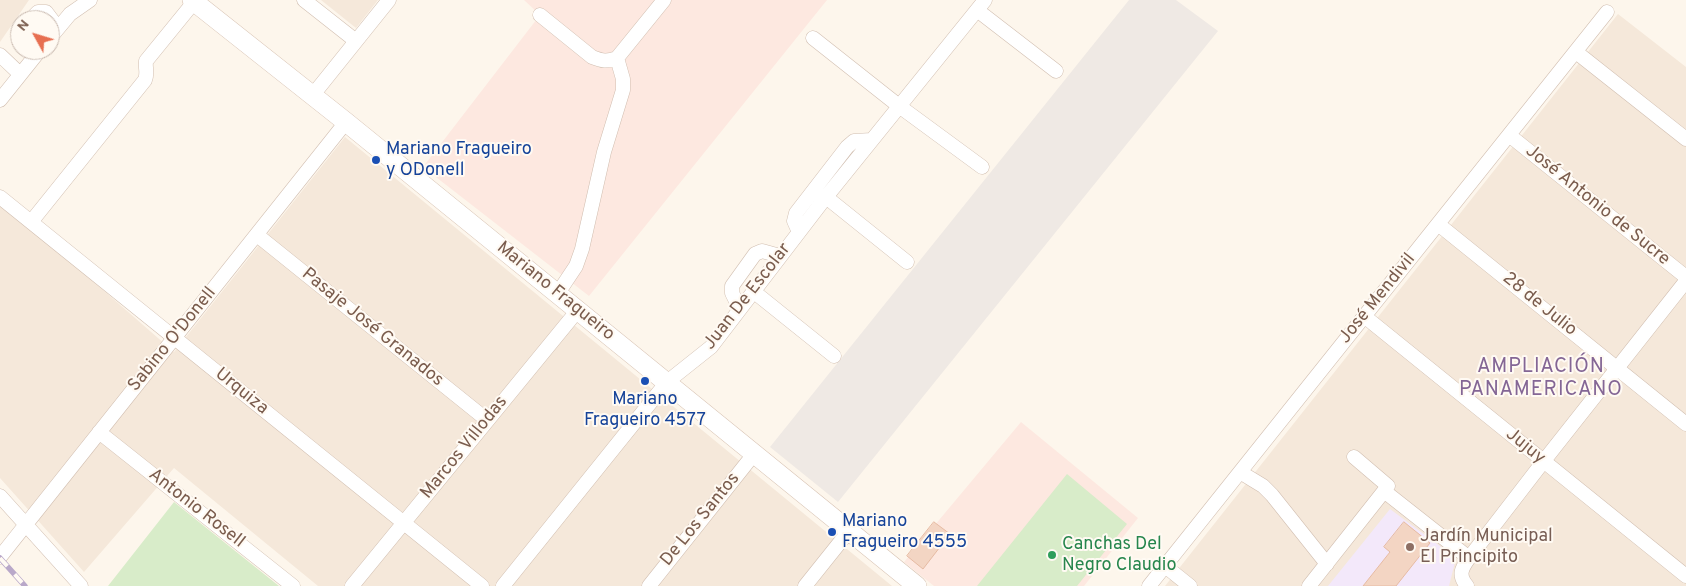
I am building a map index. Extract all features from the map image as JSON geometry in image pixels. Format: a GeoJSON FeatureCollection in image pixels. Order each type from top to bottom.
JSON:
{"type":"FeatureCollection","features":[{"type":"Feature","properties":{"kind":"main road","name":"Mariano Fragueiro"},"geometry":{"type":"LineString","coordinates":[[193,1],[558,293],[917,586]]}},
{"type":"Feature","properties":{"kind":"street"},"geometry":{"type":"LineString","coordinates":[[60,26],[70,14],[90,0]]}},
{"type":"Feature","properties":{"kind":"street"},"geometry":{"type":"LineString","coordinates":[[304,0],[356,41]]}},
{"type":"Feature","properties":{"kind":"street"},"geometry":{"type":"LineString","coordinates":[[312,96],[388,0]]}},
{"type":"Feature","properties":{"kind":"street"},"geometry":{"type":"LineString","coordinates":[[540,15],[592,57],[601,61],[610,61],[617,58],[664,0]]}},
{"type":"Feature","properties":{"kind":"street"},"geometry":{"type":"LineString","coordinates":[[31,222],[144,80],[147,74],[146,61],[193,1]]}},
{"type":"Feature","properties":{"kind":"street"},"geometry":{"type":"LineString","coordinates":[[980,3],[1056,71]]}},
{"type":"Feature","properties":{"kind":"street","name":"Juan De Escolar"},"geometry":{"type":"LineString","coordinates":[[503,586],[667,382],[711,347],[780,256],[980,3]]}},
{"type":"Feature","properties":{"kind":"street","name":"José Mendivil"},"geometry":{"type":"LineString","coordinates":[[1149,586],[1607,12]]}},
{"type":"Feature","properties":{"kind":"street"},"geometry":{"type":"LineString","coordinates":[[813,38],[899,106],[982,167]]}},
{"type":"Feature","properties":{"kind":"street"},"geometry":{"type":"LineString","coordinates":[[1576,52],[1686,139]]}},
{"type":"Feature","properties":{"kind":"street"},"geometry":{"type":"LineString","coordinates":[[0,55],[23,70]]}},
{"type":"Feature","properties":{"kind":"street"},"geometry":{"type":"LineString","coordinates":[[558,293],[576,266],[582,249],[604,152],[623,90],[624,79],[617,58]]}},
{"type":"Feature","properties":{"kind":"street"},"geometry":{"type":"LineString","coordinates":[[23,70],[25,60]]}},
{"type":"Feature","properties":{"kind":"street"},"geometry":{"type":"LineString","coordinates":[[0,100],[32,60]]}},
{"type":"Feature","properties":{"kind":"street","name":"Sabino O'Donell"},"geometry":{"type":"LineString","coordinates":[[0,557],[346,122]]}},
{"type":"Feature","properties":{"kind":"street","name":"José Antonio de Sucre"},"geometry":{"type":"LineString","coordinates":[[1509,135],[1686,279]]}},
{"type":"Feature","properties":{"kind":"street"},"geometry":{"type":"LineString","coordinates":[[799,232],[794,222],[796,213],[847,147],[854,140],[872,140]]}},
{"type":"Feature","properties":{"kind":"street","name":"Urquiza"},"geometry":{"type":"LineString","coordinates":[[0,197],[482,586]]}},
{"type":"Feature","properties":{"kind":"street"},"geometry":{"type":"LineString","coordinates":[[826,198],[907,262]]}},
{"type":"Feature","properties":{"kind":"street","name":"28 de Julio"},"geometry":{"type":"LineString","coordinates":[[1438,224],[1686,424]]}},
{"type":"Feature","properties":{"kind":"street","name":"Pasaje José Granados"},"geometry":{"type":"LineString","coordinates":[[257,235],[487,420]]}},
{"type":"Feature","properties":{"kind":"street"},"geometry":{"type":"LineString","coordinates":[[740,309],[732,293],[732,286],[736,279],[755,254],[762,251],[780,256]]}},
{"type":"Feature","properties":{"kind":"street"},"geometry":{"type":"LineString","coordinates":[[1467,586],[1460,574],[1469,558],[1686,279]]}},
{"type":"Feature","properties":{"kind":"street"},"geometry":{"type":"LineString","coordinates":[[753,291],[834,356]]}},
{"type":"Feature","properties":{"kind":"street","name":"Marcos Villodas"},"geometry":{"type":"LineString","coordinates":[[352,586],[578,310]]}},
{"type":"Feature","properties":{"kind":"street","name":"Jujuy"},"geometry":{"type":"LineString","coordinates":[[1364,316],[1686,576]]}},
{"type":"Feature","properties":{"kind":"street","name":"Antonio Rosell"},"geometry":{"type":"LineString","coordinates":[[99,432],[293,586]]}},
{"type":"Feature","properties":{"kind":"street","name":"De Los Santos"},"geometry":{"type":"LineString","coordinates":[[649,586],[754,454]]}},
{"type":"Feature","properties":{"kind":"street"},"geometry":{"type":"LineString","coordinates":[[1309,586],[1388,486],[1354,457]]}},
{"type":"Feature","properties":{"kind":"street"},"geometry":{"type":"LineString","coordinates":[[1240,472],[1263,486],[1272,495],[1327,564]]}},
{"type":"Feature","properties":{"kind":"street"},"geometry":{"type":"LineString","coordinates":[[1384,492],[1469,558]]}},
{"type":"Feature","properties":{"kind":"street"},"geometry":{"type":"LineString","coordinates":[[0,496],[81,586]]}},
{"type":"Feature","properties":{"kind":"street"},"geometry":{"type":"LineString","coordinates":[[805,586],[849,531]]}},
{"type":"Feature","properties":{"kind":"street"},"geometry":{"type":"LineString","coordinates":[[1165,566],[1190,586]]}},
{"type":"Feature","properties":{"kind":"shaded area"},"geometry":{"type":"Polygon","coordinates":[[[0,0],[29,0],[22,10],[10,10],[10,28],[0,42],[0,0]]]}},
{"type":"Feature","properties":{"kind":"shaded area"},"geometry":{"type":"Polygon","coordinates":[[[321,0],[378,0],[356,28],[321,0]]]}},
{"type":"Feature","properties":{"kind":"shaded area"},"geometry":{"type":"Polygon","coordinates":[[[524,0],[827,0],[589,296],[423,167],[540,15],[524,0]]]}},
{"type":"Feature","properties":{"kind":"shaded area"},"geometry":{"type":"Polygon","coordinates":[[[1129,0],[1176,0],[1218,31],[838,502],[770,447],[1129,0]]]}},
{"type":"Feature","properties":{"kind":"shaded area"},"geometry":{"type":"Polygon","coordinates":[[[1618,14],[1686,67],[1686,586],[1165,586],[1618,14]]]}},
{"type":"Feature","properties":{"kind":"shaded area"},"geometry":{"type":"Polygon","coordinates":[[[345,137],[892,586],[318,586],[174,468],[84,572],[0,478],[0,200],[174,352],[345,137]]]}},
{"type":"Feature","properties":{"kind":"shaded area","name":"Canchas Del Negro Claudio"},"geometry":{"type":"Polygon","coordinates":[[[1021,422],[1138,518],[1084,586],[934,586],[904,562],[1021,422]]]}},
{"type":"Feature","properties":{"kind":"shaded area"},"geometry":{"type":"Polygon","coordinates":[[[1390,509],[1456,558],[1449,586],[1328,586],[1390,509]]]}},
{"type":"Feature","properties":{"kind":"green space","name":"Canchas Del Negro Claudio"},"geometry":{"type":"Polygon","coordinates":[[[1067,474],[1127,524],[1077,586],[977,586],[1067,474]]]}},
{"type":"Feature","properties":{"kind":"green space"},"geometry":{"type":"Polygon","coordinates":[[[174,502],[279,586],[108,586],[174,502]]]}},
{"type":"Feature","properties":{"kind":"building"},"geometry":{"type":"Polygon","coordinates":[[[934,522],[950,534],[923,569],[907,556],[934,522]]]}},
{"type":"Feature","properties":{"kind":"building"},"geometry":{"type":"Polygon","coordinates":[[[1404,522],[1430,543],[1396,586],[1363,586],[1390,552],[1384,547],[1404,522]]]}},
{"type":"Feature","properties":{"kind":"railway"},"geometry":{"type":"LineString","coordinates":[[0,558],[25,586]]}},
{"type":"Feature","properties":{"kind":"place","name":"Mariano Fragueiro y ODonell"},"geometry":{"type":"Point","coordinates":[376,160]}},
{"type":"Feature","properties":{"kind":"place","name":"Mariano Fragueiro 4577"},"geometry":{"type":"Point","coordinates":[645,381]}},
{"type":"Feature","properties":{"kind":"place","name":"Mariano Fragueiro 4555"},"geometry":{"type":"Point","coordinates":[832,532]}},
{"type":"Feature","properties":{"kind":"place","name":"Jardín Municipal El Principito"},"geometry":{"type":"Point","coordinates":[1410,547]}},
{"type":"Feature","properties":{"kind":"place","name":"Canchas Del Negro Claudio"},"geometry":{"type":"Point","coordinates":[1052,555]}},
{"type":"Feature","properties":{"kind":"district","name":"AMPLIACIÓN PANAMERICANO"},"geometry":{"type":"Point","coordinates":[1541,380]}}]}
